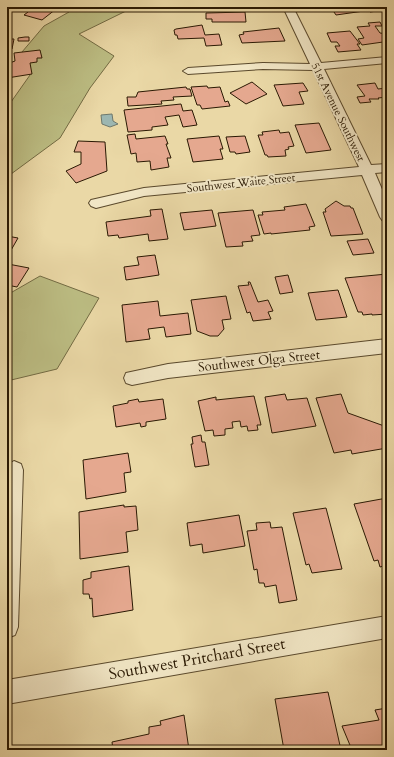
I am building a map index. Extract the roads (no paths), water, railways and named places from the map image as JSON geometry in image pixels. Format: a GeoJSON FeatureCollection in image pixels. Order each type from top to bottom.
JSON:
{"type":"FeatureCollection","features":[{"type":"Feature","properties":{"kind":"street","name":"51st Avenue Southwest"},"geometry":{"type":"LineString","coordinates":[[288,7],[367,170],[387,217]]}},
{"type":"Feature","properties":{"kind":"street"},"geometry":{"type":"LineString","coordinates":[[188,71],[263,66],[316,66],[387,60]]}},
{"type":"Feature","properties":{"kind":"street","name":"Southwest Waite Street"},"geometry":{"type":"LineString","coordinates":[[96,204],[144,192],[387,168]]}},
{"type":"Feature","properties":{"kind":"street","name":"Southwest Olga Street"},"geometry":{"type":"LineString","coordinates":[[132,378],[168,371],[387,346]]}},
{"type":"Feature","properties":{"kind":"street"},"geometry":{"type":"LineString","coordinates":[[7,627],[14,470]]}},
{"type":"Feature","properties":{"kind":"street","name":"Southwest Pritchard Street"},"geometry":{"type":"LineString","coordinates":[[7,692],[387,627]]}},
{"type":"Feature","properties":{"kind":"water"},"geometry":{"type":"Polygon","coordinates":[[[112,114],[113,121],[118,124],[110,127],[102,124],[101,115],[112,114]]]}}]}
